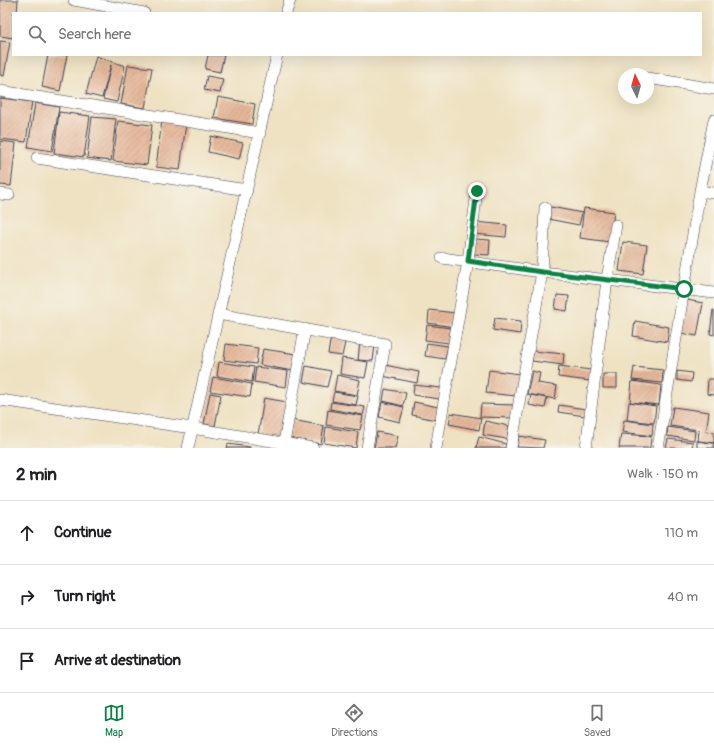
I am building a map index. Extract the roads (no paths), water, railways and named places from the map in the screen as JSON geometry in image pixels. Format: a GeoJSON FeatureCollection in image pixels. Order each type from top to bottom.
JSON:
{"type":"FeatureCollection","features":[{"type":"Feature","properties":{"kind":"street"},"geometry":{"type":"LineString","coordinates":[[74,0],[139,12]]}},
{"type":"Feature","properties":{"kind":"street"},"geometry":{"type":"LineString","coordinates":[[286,12],[290,0]]}},
{"type":"Feature","properties":{"kind":"street"},"geometry":{"type":"LineString","coordinates":[[188,448],[277,56]]}},
{"type":"Feature","properties":{"kind":"street"},"geometry":{"type":"LineString","coordinates":[[654,79],[714,89]]}},
{"type":"Feature","properties":{"kind":"street"},"geometry":{"type":"LineString","coordinates":[[0,91],[260,132]]}},
{"type":"Feature","properties":{"kind":"street"},"geometry":{"type":"LineString","coordinates":[[658,448],[700,190],[714,120]]}},
{"type":"Feature","properties":{"kind":"street"},"geometry":{"type":"LineString","coordinates":[[37,158],[247,190]]}},
{"type":"Feature","properties":{"kind":"street"},"geometry":{"type":"LineString","coordinates":[[700,190],[714,193]]}},
{"type":"Feature","properties":{"kind":"street"},"geometry":{"type":"LineString","coordinates":[[436,448],[468,261],[477,191]]}},
{"type":"Feature","properties":{"kind":"street"},"geometry":{"type":"LineString","coordinates":[[511,448],[542,272],[545,208]]}},
{"type":"Feature","properties":{"kind":"street"},"geometry":{"type":"LineString","coordinates":[[586,448],[590,427],[607,280],[616,225]]}},
{"type":"Feature","properties":{"kind":"street"},"geometry":{"type":"LineString","coordinates":[[442,258],[714,293]]}},
{"type":"Feature","properties":{"kind":"street"},"geometry":{"type":"LineString","coordinates":[[218,314],[385,344],[367,448]]}},
{"type":"Feature","properties":{"kind":"street"},"geometry":{"type":"LineString","coordinates":[[284,446],[305,329]]}},
{"type":"Feature","properties":{"kind":"street"},"geometry":{"type":"LineString","coordinates":[[0,400],[192,428],[284,446],[313,448]]}}]}
